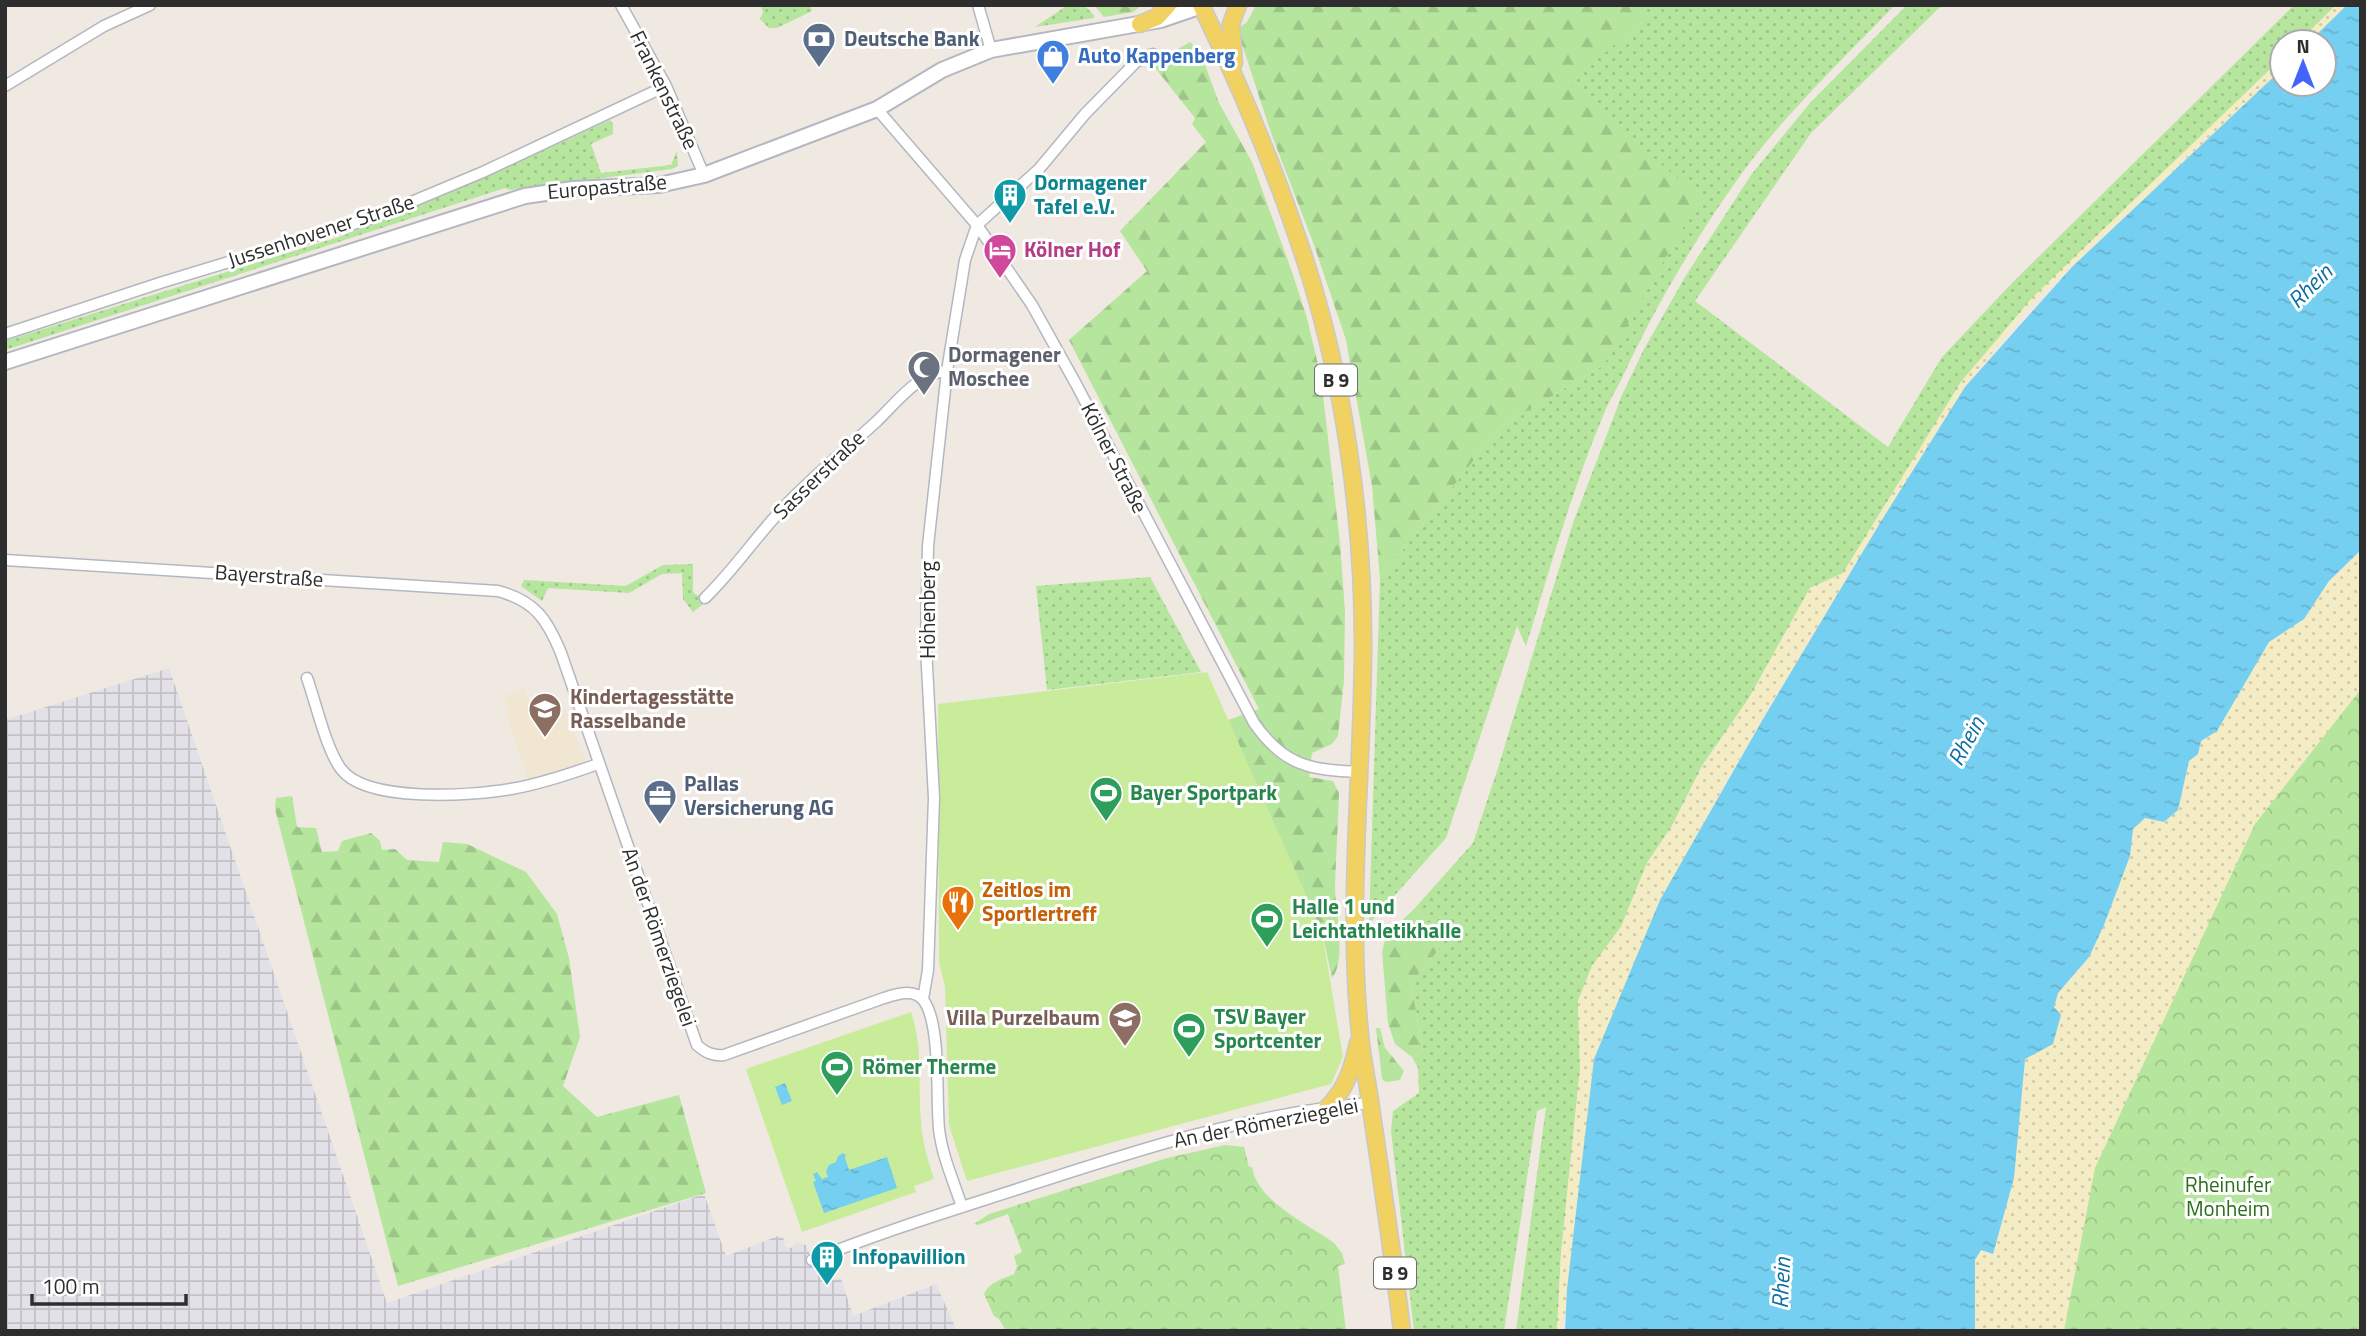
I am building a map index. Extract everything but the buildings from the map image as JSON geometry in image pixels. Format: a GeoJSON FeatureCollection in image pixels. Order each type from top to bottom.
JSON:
{"type":"FeatureCollection","features":[{"type":"Feature","properties":{"kind":"main road"},"geometry":{"type":"LineString","coordinates":[[1140,24],[1157,17],[1168,5]]}},
{"type":"Feature","properties":{"kind":"main road"},"geometry":{"type":"LineString","coordinates":[[1238,5],[1231,24],[1231,41],[1239,86]]}},
{"type":"Feature","properties":{"kind":"main road","name":"Europastraße"},"geometry":{"type":"LineString","coordinates":[[5,362],[525,196],[573,189],[659,185],[704,175],[877,109],[942,70],[991,50],[1140,24],[1203,6]]}},
{"type":"Feature","properties":{"kind":"main road","name":"B 9"},"geometry":{"type":"LineString","coordinates":[[1203,6],[1239,86],[1303,253],[1328,341],[1339,398],[1356,514],[1361,583],[1363,652],[1355,876],[1360,1034],[1402,1331]]}},
{"type":"Feature","properties":{"kind":"main road"},"geometry":{"type":"LineString","coordinates":[[1326,1108],[1348,1082],[1360,1034]]}},
{"type":"Feature","properties":{"kind":"street"},"geometry":{"type":"LineString","coordinates":[[5,86],[104,26],[150,5]]}},
{"type":"Feature","properties":{"kind":"street","name":"Frankenstraße"},"geometry":{"type":"LineString","coordinates":[[621,5],[666,86],[704,175]]}},
{"type":"Feature","properties":{"kind":"street"},"geometry":{"type":"LineString","coordinates":[[978,5],[991,50]]}},
{"type":"Feature","properties":{"kind":"street"},"geometry":{"type":"LineString","coordinates":[[977,225],[1038,169],[1136,62],[1153,54]]}},
{"type":"Feature","properties":{"kind":"street","name":"Jussenhovener Straße"},"geometry":{"type":"LineString","coordinates":[[5,334],[373,218],[483,172],[666,86]]}},
{"type":"Feature","properties":{"kind":"street","name":"Kölner Straße"},"geometry":{"type":"LineString","coordinates":[[877,109],[977,225],[1032,304],[1241,699],[1267,742],[1280,754],[1302,764],[1360,772]]}},
{"type":"Feature","properties":{"kind":"street","name":"Höhenberg"},"geometry":{"type":"LineString","coordinates":[[923,999],[928,970],[934,798],[926,647],[928,546],[947,371],[965,260],[977,225]]}},
{"type":"Feature","properties":{"kind":"street","name":"Sasserstraße"},"geometry":{"type":"LineString","coordinates":[[705,598],[721,583],[780,510],[845,448],[920,381],[934,372],[947,371]]}},
{"type":"Feature","properties":{"kind":"street","name":"Bayerstraße"},"geometry":{"type":"LineString","coordinates":[[5,559],[498,591],[516,596],[530,605]]}},
{"type":"Feature","properties":{"kind":"street","name":"An der Römerziegelei"},"geometry":{"type":"LineString","coordinates":[[530,605],[545,620],[552,632],[697,1045],[705,1052],[716,1056],[724,1055],[897,995],[913,994],[923,999]]}},
{"type":"Feature","properties":{"kind":"street"},"geometry":{"type":"LineString","coordinates":[[307,678],[332,754],[340,769],[363,786],[387,792],[485,792],[536,784],[598,764]]}},
{"type":"Feature","properties":{"kind":"street"},"geometry":{"type":"LineString","coordinates":[[923,999],[931,1014],[934,1032],[940,1132],[962,1207]]}},
{"type":"Feature","properties":{"kind":"street","name":"An der Römerziegelei"},"geometry":{"type":"LineString","coordinates":[[811,1259],[962,1207],[1182,1137],[1221,1127],[1326,1108],[1370,1103]]}},
{"type":"Feature","properties":{"kind":"shaded area"},"geometry":{"type":"Polygon","coordinates":[[[169,668],[387,1303],[704,1194],[726,1256],[778,1236],[783,1237],[786,1247],[791,1248],[797,1243],[806,1245],[812,1259],[821,1258],[831,1280],[841,1278],[853,1316],[936,1284],[957,1331],[5,1331],[5,720],[169,668]]]}},
{"type":"Feature","properties":{"kind":"shaded area","name":"Kindertagesstätte Rasselbande"},"geometry":{"type":"Polygon","coordinates":[[[524,688],[528,700],[533,699],[536,704],[558,697],[586,764],[529,781],[506,714],[510,712],[504,696],[524,688]]]}},
{"type":"Feature","properties":{"kind":"green space"},"geometry":{"type":"Polygon","coordinates":[[[760,5],[810,5],[812,11],[777,28],[769,28],[760,19],[763,12],[760,5]]]}},
{"type":"Feature","properties":{"kind":"green space"},"geometry":{"type":"Polygon","coordinates":[[[1068,5],[1084,5],[1094,18],[1035,27],[1068,5]]]}},
{"type":"Feature","properties":{"kind":"green space"},"geometry":{"type":"Polygon","coordinates":[[[1094,5],[1142,5],[1133,12],[1104,17],[1094,5]]]}},
{"type":"Feature","properties":{"kind":"green space"},"geometry":{"type":"Polygon","coordinates":[[[1256,5],[1632,5],[1646,19],[1568,83],[1700,198],[1604,365],[1500,427],[1380,579],[1372,486],[1346,340],[1314,245],[1271,133],[1239,35],[1240,27],[1247,22],[1256,5]]]}},
{"type":"Feature","properties":{"kind":"green space"},"geometry":{"type":"Polygon","coordinates":[[[1632,5],[1895,5],[1816,86],[1759,150],[1708,222],[1677,273],[1648,325],[1593,440],[1526,646],[1517,626],[1446,838],[1369,924],[1380,579],[1500,427],[1604,365],[1567,82],[1645,20],[1632,5]]]}},
{"type":"Feature","properties":{"kind":"green space"},"geometry":{"type":"Polygon","coordinates":[[[1907,5],[1944,5],[1811,133],[1695,301],[1888,447],[1942,357],[2013,282],[2268,31],[2268,71],[2033,297],[1961,382],[1843,573],[1810,588],[1749,698],[1702,766],[1672,826],[1647,863],[1621,927],[1592,966],[1578,1001],[1580,1069],[1561,1254],[1557,1331],[1516,1331],[1546,1107],[1537,1111],[1504,1331],[1414,1331],[1391,1131],[1393,1111],[1419,1093],[1418,1068],[1412,1057],[1421,1054],[1422,1043],[1411,984],[1443,944],[1436,926],[1415,908],[1473,843],[1573,523],[1622,395],[1643,351],[1685,277],[1751,175],[1810,103],[1907,5]]]}},
{"type":"Feature","properties":{"kind":"green space"},"geometry":{"type":"Polygon","coordinates":[[[2294,5],[2336,5],[2313,28],[2271,28],[2294,5]]]}},
{"type":"Feature","properties":{"kind":"green space"},"geometry":{"type":"Polygon","coordinates":[[[1190,42],[1200,51],[1219,103],[1252,162],[1307,318],[1321,377],[1345,611],[1344,680],[1338,736],[1332,744],[1312,753],[1309,777],[1333,781],[1339,793],[1335,886],[1340,947],[1332,978],[1322,932],[1228,720],[1259,709],[1069,340],[1147,271],[1120,231],[1206,142],[1192,124],[1195,118],[1152,64],[1190,42]]]}},
{"type":"Feature","properties":{"kind":"green space"},"geometry":{"type":"Polygon","coordinates":[[[610,120],[613,134],[591,144],[601,173],[671,165],[677,151],[678,166],[672,169],[510,190],[505,188],[5,350],[5,341],[342,236],[610,120]]]}},
{"type":"Feature","properties":{"kind":"green space"},"geometry":{"type":"Polygon","coordinates":[[[693,564],[693,592],[702,595],[706,602],[693,612],[683,599],[682,573],[662,574],[629,593],[548,588],[542,601],[521,586],[524,580],[626,586],[663,565],[693,564]]]}},
{"type":"Feature","properties":{"kind":"green space"},"geometry":{"type":"Polygon","coordinates":[[[1150,577],[1201,672],[1047,690],[1036,586],[1150,577]]]}},
{"type":"Feature","properties":{"kind":"green space","name":"Bayer Sportpark"},"geometry":{"type":"Polygon","coordinates":[[[1207,672],[1322,932],[1343,1057],[1331,1084],[967,1181],[949,1125],[945,987],[939,962],[938,704],[1207,672]]]}},
{"type":"Feature","properties":{"kind":"green space","name":"Rheinufer Monheim"},"geometry":{"type":"Polygon","coordinates":[[[2361,689],[2361,1331],[2064,1331],[2095,1168],[2255,824],[2361,689]]]}},
{"type":"Feature","properties":{"kind":"green space"},"geometry":{"type":"Polygon","coordinates":[[[292,796],[297,827],[316,828],[322,852],[338,851],[342,841],[371,833],[380,841],[382,850],[395,849],[407,860],[439,862],[443,842],[467,844],[526,872],[557,914],[569,958],[580,1037],[563,1086],[597,1117],[679,1095],[706,1193],[398,1286],[275,809],[276,798],[292,796]]]}},
{"type":"Feature","properties":{"kind":"green space"},"geometry":{"type":"Polygon","coordinates":[[[1415,908],[1436,926],[1443,944],[1411,984],[1422,1043],[1421,1054],[1412,1057],[1395,1044],[1388,1023],[1382,952],[1386,936],[1415,908]]]}},
{"type":"Feature","properties":{"kind":"green space","name":"Römer Therme"},"geometry":{"type":"Polygon","coordinates":[[[911,1012],[919,1052],[923,1136],[934,1179],[914,1186],[916,1192],[802,1232],[746,1069],[911,1012]]]}},
{"type":"Feature","properties":{"kind":"green space"},"geometry":{"type":"Polygon","coordinates":[[[1376,1028],[1380,1028],[1385,1048],[1404,1071],[1400,1080],[1386,1082],[1382,1079],[1376,1028]]]}},
{"type":"Feature","properties":{"kind":"green space"},"geometry":{"type":"Polygon","coordinates":[[[1225,1145],[1244,1147],[1249,1167],[1252,1167],[1263,1191],[1285,1211],[1334,1243],[1342,1253],[1345,1264],[1338,1266],[1346,1331],[1006,1331],[994,1316],[984,1294],[993,1284],[1014,1274],[1017,1266],[1014,1256],[1022,1252],[1008,1214],[974,1224],[989,1214],[1167,1158],[1225,1145]]]}},
{"type":"Feature","properties":{"kind":"sand"},"geometry":{"type":"Polygon","coordinates":[[[2336,5],[2347,5],[2323,28],[2313,28],[2336,5]]]}},
{"type":"Feature","properties":{"kind":"sand"},"geometry":{"type":"Polygon","coordinates":[[[2268,71],[2268,82],[2030,305],[1965,387],[1762,719],[1660,900],[1594,1059],[1565,1317],[1561,1331],[1557,1331],[1561,1254],[1580,1069],[1578,1001],[1592,966],[1621,927],[1647,863],[1672,826],[1702,766],[1749,698],[1810,588],[1843,573],[1961,382],[2033,297],[2268,71]]]}},
{"type":"Feature","properties":{"kind":"sand"},"geometry":{"type":"Polygon","coordinates":[[[2361,550],[2361,696],[2077,1331],[1975,1331],[1975,1260],[1981,1250],[1993,1254],[2014,1178],[2025,1059],[2054,1007],[2058,993],[2089,957],[2130,856],[2133,829],[2145,818],[2178,810],[2189,761],[2198,754],[2201,741],[2217,731],[2269,642],[2304,619],[2329,581],[2361,550]]]}},
{"type":"Feature","properties":{"kind":"water","name":"Rhein"},"geometry":{"type":"Polygon","coordinates":[[[2347,5],[2361,5],[2361,550],[2329,581],[2304,619],[2269,642],[2217,731],[2201,741],[2198,754],[2189,761],[2178,810],[2164,822],[2145,818],[2133,829],[2130,856],[2104,925],[2089,957],[2058,993],[2054,1007],[2061,1015],[2053,1044],[2025,1059],[2014,1178],[1993,1254],[1981,1250],[1975,1260],[1975,1331],[1565,1331],[1567,1289],[1594,1059],[1660,900],[1763,719],[1965,387],[2072,267],[2268,82],[2268,98],[2338,98],[2338,28],[2323,28],[2347,5]]]}},
{"type":"Feature","properties":{"kind":"water"},"geometry":{"type":"Polygon","coordinates":[[[785,1083],[792,1101],[782,1105],[775,1087],[785,1083]]]}},
{"type":"Feature","properties":{"kind":"water"},"geometry":{"type":"Polygon","coordinates":[[[843,1153],[846,1155],[849,1170],[887,1157],[897,1188],[824,1213],[813,1182],[816,1181],[813,1174],[817,1172],[822,1179],[828,1177],[826,1171],[829,1165],[836,1162],[838,1156],[843,1153]]]}},
{"type":"Feature","properties":{"kind":"place","name":"Deutsche Bank"},"geometry":{"type":"Point","coordinates":[819,69]}},
{"type":"Feature","properties":{"kind":"place","name":"Auto Kappenberg"},"geometry":{"type":"Point","coordinates":[1053,86]}},
{"type":"Feature","properties":{"kind":"place","name":"Dormagener Tafel e.V."},"geometry":{"type":"Point","coordinates":[1010,225]}},
{"type":"Feature","properties":{"kind":"place","name":"Kölner Hof"},"geometry":{"type":"Point","coordinates":[1000,280]}},
{"type":"Feature","properties":{"kind":"place","name":"Dormagener Moschee"},"geometry":{"type":"Point","coordinates":[924,397]}},
{"type":"Feature","properties":{"kind":"place","name":"Kindertagesstätte Rasselbande"},"geometry":{"type":"Point","coordinates":[545,739]}},
{"type":"Feature","properties":{"kind":"place","name":"Bayer Sportpark"},"geometry":{"type":"Point","coordinates":[1106,823]}},
{"type":"Feature","properties":{"kind":"place","name":"Pallas Versicherung AG"},"geometry":{"type":"Point","coordinates":[660,826]}},
{"type":"Feature","properties":{"kind":"place","name":"Zeitlos im Sportlertreff"},"geometry":{"type":"Point","coordinates":[958,932]}},
{"type":"Feature","properties":{"kind":"place","name":"Halle 1 und Leichtathletikhalle"},"geometry":{"type":"Point","coordinates":[1267,949]}},
{"type":"Feature","properties":{"kind":"place","name":"Villa Purzelbaum"},"geometry":{"type":"Point","coordinates":[1125,1048]}},
{"type":"Feature","properties":{"kind":"place","name":"TSV Bayer Sportcenter"},"geometry":{"type":"Point","coordinates":[1189,1059]}},
{"type":"Feature","properties":{"kind":"place","name":"Römer Therme"},"geometry":{"type":"Point","coordinates":[837,1097]}},
{"type":"Feature","properties":{"kind":"place","name":"Infopavillion"},"geometry":{"type":"Point","coordinates":[827,1287]}}]}
